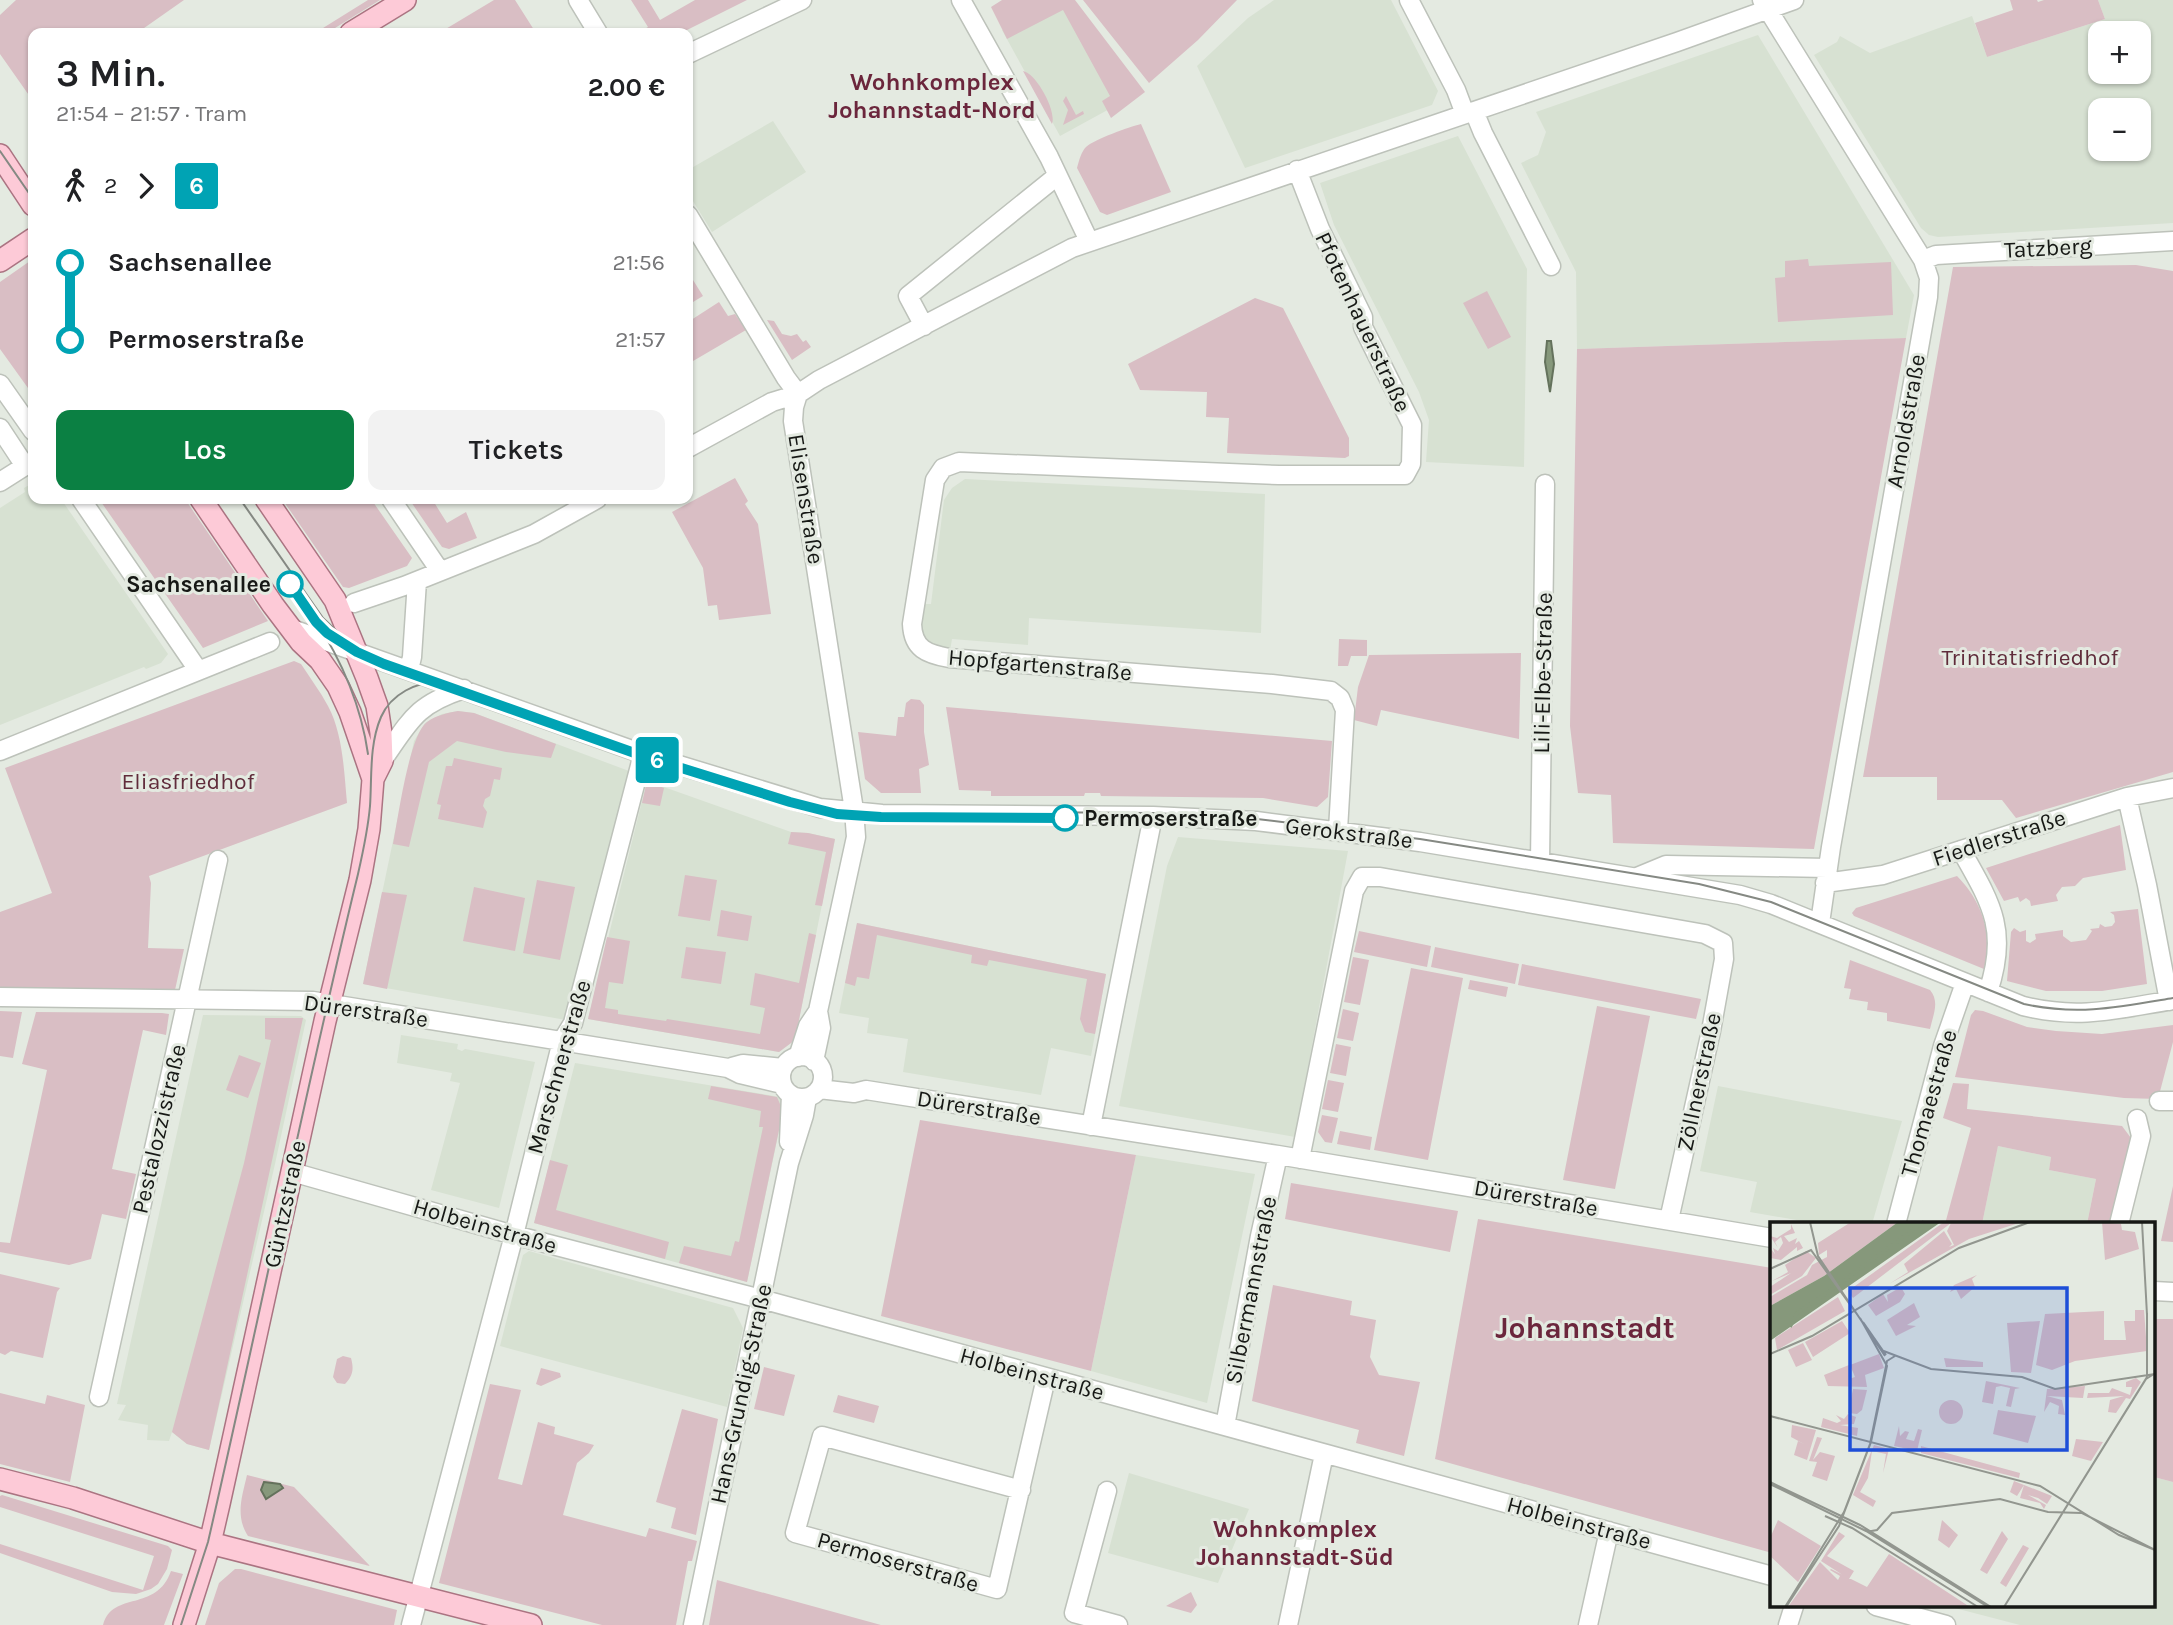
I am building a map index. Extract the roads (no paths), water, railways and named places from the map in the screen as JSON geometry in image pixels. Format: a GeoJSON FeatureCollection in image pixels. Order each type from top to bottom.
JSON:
{"type":"FeatureCollection","features":[{"type":"Feature","properties":{"kind":"main road"},"geometry":{"type":"LineString","coordinates":[[359,28],[405,0]]}},
{"type":"Feature","properties":{"kind":"main road"},"geometry":{"type":"LineString","coordinates":[[0,155],[28,197]]}},
{"type":"Feature","properties":{"kind":"main road"},"geometry":{"type":"LineString","coordinates":[[0,261],[28,242]]}},
{"type":"Feature","properties":{"kind":"main road"},"geometry":{"type":"LineString","coordinates":[[204,504],[296,636]]}},
{"type":"Feature","properties":{"kind":"main road"},"geometry":{"type":"LineString","coordinates":[[270,504],[323,580],[347,608]]}},
{"type":"Feature","properties":{"kind":"main road","name":"Güntzstraße"},"geometry":{"type":"LineString","coordinates":[[184,1625],[210,1543],[329,1003],[366,852],[378,770],[377,706],[356,650],[347,608]]}},
{"type":"Feature","properties":{"kind":"main road","name":"Güntzstraße"},"geometry":{"type":"LineString","coordinates":[[296,636],[320,660],[338,686],[378,770]]}},
{"type":"Feature","properties":{"kind":"main road"},"geometry":{"type":"LineString","coordinates":[[0,1479],[73,1499],[210,1543],[531,1625]]}},
{"type":"Feature","properties":{"kind":"street"},"geometry":{"type":"LineString","coordinates":[[578,0],[595,28]]}},
{"type":"Feature","properties":{"kind":"street"},"geometry":{"type":"LineString","coordinates":[[693,52],[802,0]]}},
{"type":"Feature","properties":{"kind":"street"},"geometry":{"type":"LineString","coordinates":[[961,0],[1049,157],[1089,242]]}},
{"type":"Feature","properties":{"kind":"street"},"geometry":{"type":"LineString","coordinates":[[1409,0],[1456,90],[1483,133],[1551,266]]}},
{"type":"Feature","properties":{"kind":"street"},"geometry":{"type":"LineString","coordinates":[[693,445],[772,402],[798,394],[818,380],[1066,250],[1470,112],[1765,5],[1794,0]]}},
{"type":"Feature","properties":{"kind":"street","name":"Arnoldstraße"},"geometry":{"type":"LineString","coordinates":[[1765,5],[1923,260],[1929,278],[1928,298],[1826,876]]}},
{"type":"Feature","properties":{"kind":"street","name":"Pfotenhauerstraße"},"geometry":{"type":"LineString","coordinates":[[1297,170],[1320,229],[1363,317],[1363,327],[1412,425],[1411,464],[1405,475]]}},
{"type":"Feature","properties":{"kind":"street"},"geometry":{"type":"LineString","coordinates":[[924,326],[908,296],[1057,176]]}},
{"type":"Feature","properties":{"kind":"street"},"geometry":{"type":"LineString","coordinates":[[693,223],[798,394]]}},
{"type":"Feature","properties":{"kind":"street","name":"Tatzberg"},"geometry":{"type":"LineString","coordinates":[[1923,260],[1936,255],[2173,241]]}},
{"type":"Feature","properties":{"kind":"street"},"geometry":{"type":"LineString","coordinates":[[0,384],[28,423]]}},
{"type":"Feature","properties":{"kind":"street","name":"Elisenstraße"},"geometry":{"type":"LineString","coordinates":[[798,394],[793,421],[855,813]]}},
{"type":"Feature","properties":{"kind":"street"},"geometry":{"type":"LineString","coordinates":[[0,428],[28,462]]}},
{"type":"Feature","properties":{"kind":"street","name":"Hopfgartenstraße"},"geometry":{"type":"LineString","coordinates":[[1338,830],[1345,710],[1340,698],[1331,691],[949,659],[922,650],[913,635],[912,624],[935,480],[943,468],[960,462],[1279,475],[1405,475]]}},
{"type":"Feature","properties":{"kind":"street"},"geometry":{"type":"LineString","coordinates":[[0,482],[28,464]]}},
{"type":"Feature","properties":{"kind":"street","name":"Lili-Elbe-Straße"},"geometry":{"type":"LineString","coordinates":[[1540,862],[1545,484]]}},
{"type":"Feature","properties":{"kind":"street"},"geometry":{"type":"LineString","coordinates":[[83,504],[198,670]]}},
{"type":"Feature","properties":{"kind":"street"},"geometry":{"type":"LineString","coordinates":[[394,504],[440,571]]}},
{"type":"Feature","properties":{"kind":"street"},"geometry":{"type":"LineString","coordinates":[[347,608],[534,534],[588,504]]}},
{"type":"Feature","properties":{"kind":"street"},"geometry":{"type":"LineString","coordinates":[[409,670],[417,581]]}},
{"type":"Feature","properties":{"kind":"street","name":"Gerokstraße"},"geometry":{"type":"LineString","coordinates":[[296,636],[356,650],[643,754],[813,806],[855,813],[1153,816],[1242,820],[1338,830],[1740,895],[1820,923],[2023,1006],[2050,1013],[2083,1014],[2171,1001]]}},
{"type":"Feature","properties":{"kind":"street"},"geometry":{"type":"LineString","coordinates":[[0,751],[270,642]]}},
{"type":"Feature","properties":{"kind":"street","name":"Güntzstraße"},"geometry":{"type":"LineString","coordinates":[[378,770],[414,715],[438,699],[464,690]]}},
{"type":"Feature","properties":{"kind":"street","name":"Marschnerstraße"},"geometry":{"type":"LineString","coordinates":[[411,1625],[562,1041],[573,1023],[643,754]]}},
{"type":"Feature","properties":{"kind":"street","name":"Fiedlerstraße"},"geometry":{"type":"LineString","coordinates":[[1826,876],[1883,875],[2127,797],[2173,788]]}},
{"type":"Feature","properties":{"kind":"street"},"geometry":{"type":"LineString","coordinates":[[2127,797],[2171,1001]]}},
{"type":"Feature","properties":{"kind":"street","name":"Hans-Grundig-Straße"},"geometry":{"type":"LineString","coordinates":[[693,1625],[789,1163],[804,1115],[802,1078],[808,1026],[818,1011],[855,844],[855,813]]}},
{"type":"Feature","properties":{"kind":"street"},"geometry":{"type":"LineString","coordinates":[[1091,1126],[1153,816]]}},
{"type":"Feature","properties":{"kind":"street"},"geometry":{"type":"LineString","coordinates":[[1961,850],[1988,897],[1997,926],[1998,952],[1988,992]]}},
{"type":"Feature","properties":{"kind":"street","name":"Pestalozzistraße"},"geometry":{"type":"LineString","coordinates":[[99,1397],[218,860]]}},
{"type":"Feature","properties":{"kind":"street","name":"Gerokstraße"},"geometry":{"type":"LineString","coordinates":[[1637,877],[1666,865],[1826,876]]}},
{"type":"Feature","properties":{"kind":"street"},"geometry":{"type":"LineString","coordinates":[[1820,923],[1826,876]]}},
{"type":"Feature","properties":{"kind":"street","name":"Gerokstraße"},"geometry":{"type":"LineString","coordinates":[[1300,1159],[1354,891],[1362,877],[1380,877],[1705,934],[1723,943]]}},
{"type":"Feature","properties":{"kind":"street","name":"Zöllnerstraße"},"geometry":{"type":"LineString","coordinates":[[1669,1220],[1711,1031],[1724,959],[1723,943]]}},
{"type":"Feature","properties":{"kind":"street","name":"Thomaestraße"},"geometry":{"type":"LineString","coordinates":[[1897,1222],[1943,1046],[1965,983]]}},
{"type":"Feature","properties":{"kind":"street","name":"Dürerstraße"},"geometry":{"type":"LineString","coordinates":[[0,997],[329,1003],[729,1068],[740,1074],[802,1078],[853,1093],[866,1090],[1278,1155],[1770,1238]]}},
{"type":"Feature","properties":{"kind":"street"},"geometry":{"type":"LineString","coordinates":[[2120,1222],[2141,1136],[2137,1119]]}},
{"type":"Feature","properties":{"kind":"street","name":"Silbermannstraße"},"geometry":{"type":"LineString","coordinates":[[1225,1426],[1259,1236],[1278,1155]]}},
{"type":"Feature","properties":{"kind":"street","name":"Holbeinstraße"},"geometry":{"type":"LineString","coordinates":[[292,1172],[514,1235],[761,1299],[1770,1575]]}},
{"type":"Feature","properties":{"kind":"street","name":"Permoserstraße"},"geometry":{"type":"LineString","coordinates":[[1021,1490],[822,1436],[795,1533],[997,1589],[1021,1490],[1046,1378]]}},
{"type":"Feature","properties":{"kind":"street"},"geometry":{"type":"LineString","coordinates":[[1288,1625],[1324,1454]]}},
{"type":"Feature","properties":{"kind":"street"},"geometry":{"type":"LineString","coordinates":[[1107,1491],[1074,1613],[1118,1625]]}},
{"type":"Feature","properties":{"kind":"street"},"geometry":{"type":"LineString","coordinates":[[1588,1625],[1609,1531]]}},
{"type":"Feature","properties":{"kind":"street"},"geometry":{"type":"LineString","coordinates":[[1788,1625],[1793,1608]]}},
{"type":"Feature","properties":{"kind":"street"},"geometry":{"type":"LineString","coordinates":[[1883,1608],[1946,1625]]}},
{"type":"Feature","properties":{"kind":"tram line"},"geometry":{"type":"LineString","coordinates":[[0,151],[28,192]]}},
{"type":"Feature","properties":{"kind":"tram line"},"geometry":{"type":"LineString","coordinates":[[243,504],[323,618],[342,636],[368,652],[566,725],[817,804],[882,811],[1153,813],[1257,819],[1420,839],[1699,884],[1771,902],[2024,1004],[2081,1010],[2173,998]]}},
{"type":"Feature","properties":{"kind":"tram line","name":"6"},"geometry":{"type":"LineString","coordinates":[[290,584],[316,622],[327,633],[369,658],[643,756],[815,809],[837,814],[881,817],[1065,818]]}},
{"type":"Feature","properties":{"kind":"tram line"},"geometry":{"type":"LineString","coordinates":[[314,618],[333,650],[355,700],[368,754]]}},
{"type":"Feature","properties":{"kind":"tram line"},"geometry":{"type":"LineString","coordinates":[[181,1625],[208,1542],[362,857],[369,815],[377,728],[385,709],[398,696],[423,684],[441,682]]}},
{"type":"Feature","properties":{"kind":"place","name":"Sachsenallee"},"geometry":{"type":"Point","coordinates":[290,584]}},
{"type":"Feature","properties":{"kind":"place","name":"Permoserstraße"},"geometry":{"type":"Point","coordinates":[1065,818]}},
{"type":"Feature","properties":{"kind":"district","name":"Wohnkomplex Johannstadt-Nord"},"geometry":{"type":"Point","coordinates":[932,96]}},
{"type":"Feature","properties":{"kind":"district","name":"Johannstadt"},"geometry":{"type":"Point","coordinates":[1585,1328]}},
{"type":"Feature","properties":{"kind":"district","name":"Wohnkomplex Johannstadt-Süd"},"geometry":{"type":"Point","coordinates":[1295,1543]}},
{"type":"Feature","properties":{"kind":"park label","name":"Trinitatisfriedhof"},"geometry":{"type":"Point","coordinates":[2030,657]}},
{"type":"Feature","properties":{"kind":"park label","name":"Eliasfriedhof"},"geometry":{"type":"Point","coordinates":[188,781]}}]}
